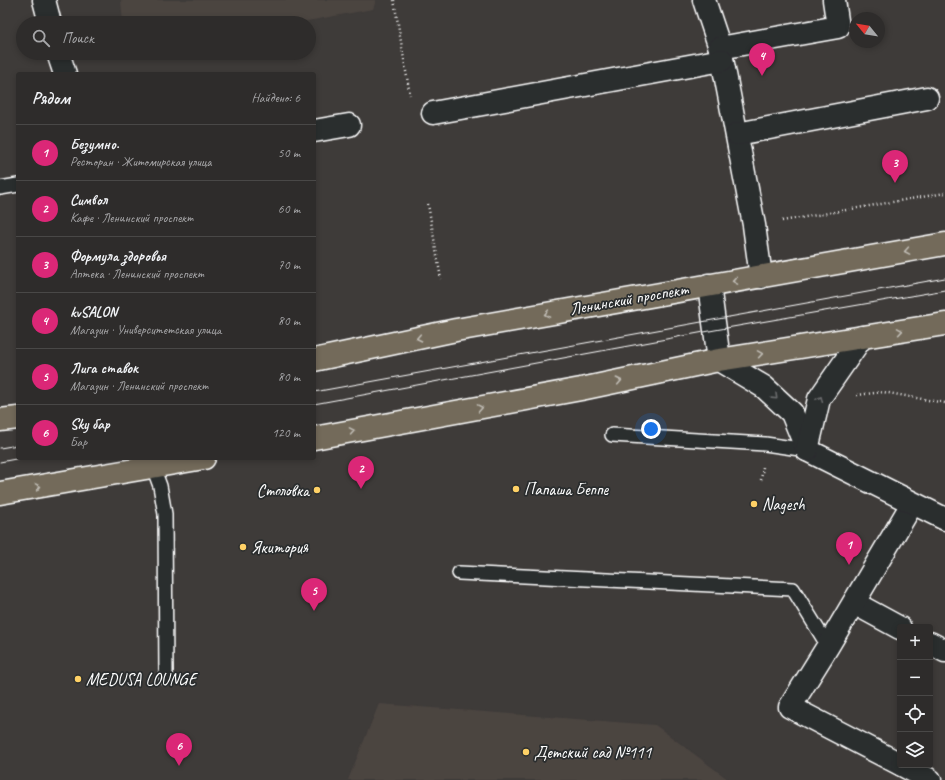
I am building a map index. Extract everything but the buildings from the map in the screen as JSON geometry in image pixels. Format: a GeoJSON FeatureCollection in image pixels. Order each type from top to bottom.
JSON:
{"type":"FeatureCollection","features":[{"type":"Feature","properties":{"kind":"main road","name":"Ленинский проспект"},"geometry":{"type":"LineString","coordinates":[[316,360],[456,330],[945,244]]}},
{"type":"Feature","properties":{"kind":"main road"},"geometry":{"type":"LineString","coordinates":[[316,438],[581,389],[720,360],[945,324]]}},
{"type":"Feature","properties":{"kind":"main road"},"geometry":{"type":"LineString","coordinates":[[0,420],[16,418]]}},
{"type":"Feature","properties":{"kind":"main road"},"geometry":{"type":"LineString","coordinates":[[0,493],[193,460]]}},
{"type":"Feature","properties":{"kind":"street"},"geometry":{"type":"LineString","coordinates":[[44,0],[48,16]]}},
{"type":"Feature","properties":{"kind":"street"},"geometry":{"type":"LineString","coordinates":[[704,0],[721,54],[754,225],[761,277]]}},
{"type":"Feature","properties":{"kind":"street"},"geometry":{"type":"LineString","coordinates":[[433,113],[721,54],[838,27],[834,0]]}},
{"type":"Feature","properties":{"kind":"street"},"geometry":{"type":"LineString","coordinates":[[60,60],[64,72]]}},
{"type":"Feature","properties":{"kind":"street"},"geometry":{"type":"LineString","coordinates":[[737,134],[927,98]]}},
{"type":"Feature","properties":{"kind":"street"},"geometry":{"type":"LineString","coordinates":[[316,131],[349,125]]}},
{"type":"Feature","properties":{"kind":"street"},"geometry":{"type":"LineString","coordinates":[[709,285],[720,360],[764,387],[792,413],[807,450],[912,504],[945,519]]}},
{"type":"Feature","properties":{"kind":"street"},"geometry":{"type":"LineString","coordinates":[[807,450],[819,399],[862,337]]}},
{"type":"Feature","properties":{"kind":"street"},"geometry":{"type":"LineString","coordinates":[[897,763],[790,707],[854,603],[912,504]]}},
{"type":"Feature","properties":{"kind":"street"},"geometry":{"type":"LineString","coordinates":[[854,603],[897,626]]}},
{"type":"Feature","properties":{"kind":"street"},"geometry":{"type":"LineString","coordinates":[[933,645],[945,651]]}},
{"type":"Feature","properties":{"kind":"street"},"geometry":{"type":"LineString","coordinates":[[907,768],[930,780]]}},
{"type":"Feature","properties":{"kind":"lane"},"geometry":{"type":"LineString","coordinates":[[0,188],[16,185]]}},
{"type":"Feature","properties":{"kind":"lane"},"geometry":{"type":"LineString","coordinates":[[612,435],[765,444],[807,450]]}},
{"type":"Feature","properties":{"kind":"lane"},"geometry":{"type":"LineString","coordinates":[[153,467],[160,486],[165,514],[166,678]]}},
{"type":"Feature","properties":{"kind":"lane"},"geometry":{"type":"LineString","coordinates":[[459,573],[793,589],[828,646]]}},
{"type":"Feature","properties":{"kind":"path"},"geometry":{"type":"LineString","coordinates":[[394,0],[410,99]]}},
{"type":"Feature","properties":{"kind":"path"},"geometry":{"type":"LineString","coordinates":[[754,225],[945,193]]}},
{"type":"Feature","properties":{"kind":"path"},"geometry":{"type":"LineString","coordinates":[[428,204],[440,279]]}},
{"type":"Feature","properties":{"kind":"path"},"geometry":{"type":"LineString","coordinates":[[883,392],[945,404]]}},
{"type":"Feature","properties":{"kind":"shaded area"},"geometry":{"type":"Polygon","coordinates":[[[121,0],[376,0],[373,9],[316,19],[316,16],[122,16],[121,0]]]}},
{"type":"Feature","properties":{"kind":"shaded area","name":"Детский сад №111"},"geometry":{"type":"Polygon","coordinates":[[[379,704],[655,725],[729,780],[348,780],[379,704]]]}},
{"type":"Feature","properties":{"kind":"tram line"},"geometry":{"type":"LineString","coordinates":[[316,392],[945,278]]}},
{"type":"Feature","properties":{"kind":"tram line"},"geometry":{"type":"LineString","coordinates":[[316,404],[715,330],[945,290]]}},
{"type":"Feature","properties":{"kind":"tram line"},"geometry":{"type":"LineString","coordinates":[[0,448],[16,445]]}},
{"type":"Feature","properties":{"kind":"tram line"},"geometry":{"type":"LineString","coordinates":[[0,462],[16,459]]}},
{"type":"Feature","properties":{"kind":"place","name":"kvSALON"},"geometry":{"type":"Point","coordinates":[762,76]}},
{"type":"Feature","properties":{"kind":"place","name":"Формула здоровья"},"geometry":{"type":"Point","coordinates":[895,183]}},
{"type":"Feature","properties":{"kind":"place","name":"Символ"},"geometry":{"type":"Point","coordinates":[361,489]}},
{"type":"Feature","properties":{"kind":"place","name":"Папаша Беппе"},"geometry":{"type":"Point","coordinates":[516,489]}},
{"type":"Feature","properties":{"kind":"place","name":"Столовка"},"geometry":{"type":"Point","coordinates":[317,490]}},
{"type":"Feature","properties":{"kind":"place","name":"Nagesh"},"geometry":{"type":"Point","coordinates":[754,504]}},
{"type":"Feature","properties":{"kind":"place","name":"Якитория"},"geometry":{"type":"Point","coordinates":[243,547]}},
{"type":"Feature","properties":{"kind":"place","name":"Безумно."},"geometry":{"type":"Point","coordinates":[849,565]}},
{"type":"Feature","properties":{"kind":"place","name":"Лига ставок"},"geometry":{"type":"Point","coordinates":[314,611]}},
{"type":"Feature","properties":{"kind":"place","name":"MEDUSA LOUNGE"},"geometry":{"type":"Point","coordinates":[78,679]}},
{"type":"Feature","properties":{"kind":"place","name":"Детский сад №111"},"geometry":{"type":"Point","coordinates":[526,752]}},
{"type":"Feature","properties":{"kind":"place","name":"Sky бар"},"geometry":{"type":"Point","coordinates":[179,766]}}]}
